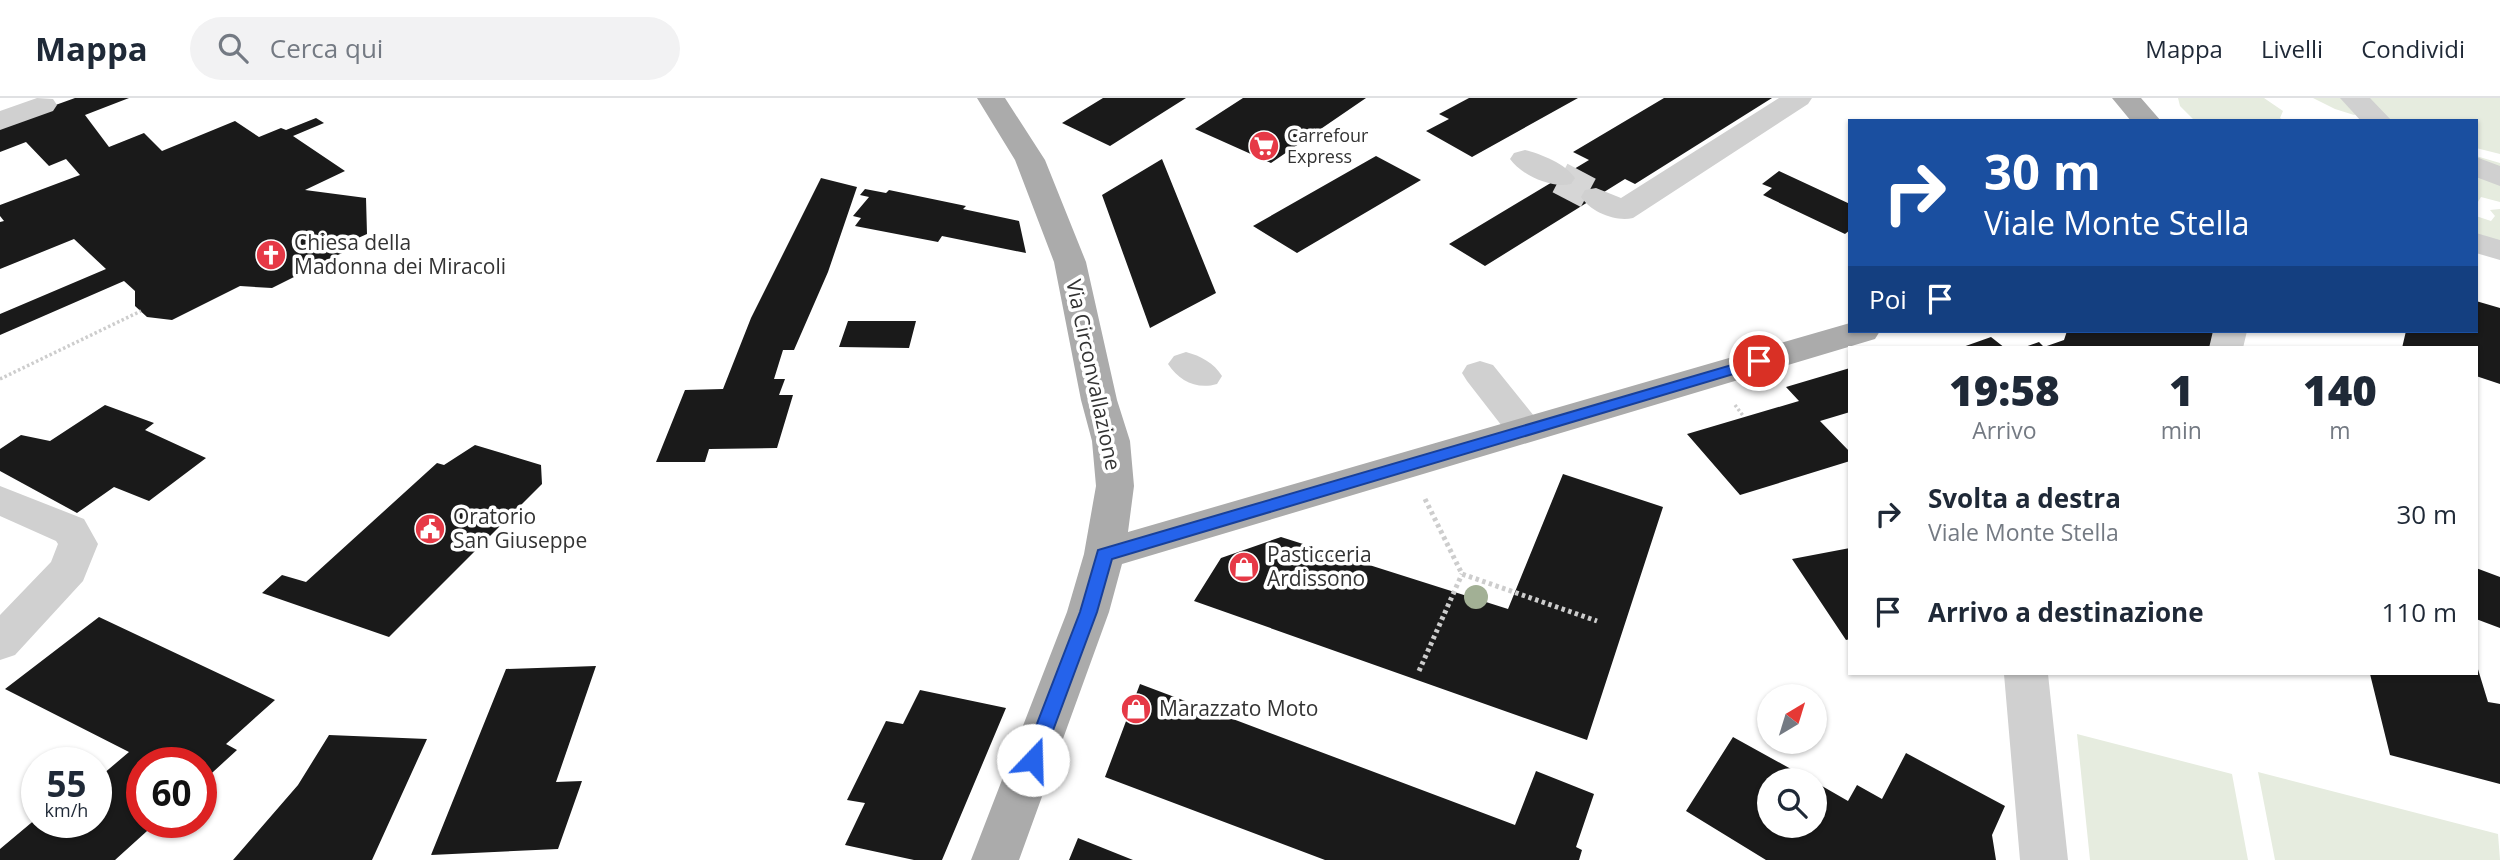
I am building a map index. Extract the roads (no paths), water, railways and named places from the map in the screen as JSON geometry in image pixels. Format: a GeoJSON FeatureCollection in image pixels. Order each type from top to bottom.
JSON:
{"type":"FeatureCollection","features":[{"type":"Feature","properties":{"kind":"main road","name":"Via Circonvallazione"},"geometry":{"type":"LineString","coordinates":[[991,98],[1030,160],[1070,262],[1099,400],[1111,441],[1115,486],[1104,554],[1088,612],[995,860]]}},
{"type":"Feature","properties":{"kind":"main road"},"geometry":{"type":"LineString","coordinates":[[2126,98],[2145,119]]}},
{"type":"Feature","properties":{"kind":"main road"},"geometry":{"type":"LineString","coordinates":[[1104,554],[1856,333]]}},
{"type":"Feature","properties":{"kind":"street"},"geometry":{"type":"LineString","coordinates":[[1596,197],[1622,211],[1798,98]]}},
{"type":"Feature","properties":{"kind":"street"},"geometry":{"type":"LineString","coordinates":[[2354,98],[2376,119]]}},
{"type":"Feature","properties":{"kind":"street"},"geometry":{"type":"LineString","coordinates":[[0,121],[43,105]]}},
{"type":"Feature","properties":{"kind":"street"},"geometry":{"type":"LineString","coordinates":[[1525,159],[1560,178]]}},
{"type":"Feature","properties":{"kind":"street"},"geometry":{"type":"LineString","coordinates":[[2478,167],[2500,177]]}},
{"type":"Feature","properties":{"kind":"street"},"geometry":{"type":"LineString","coordinates":[[2478,244],[2500,250]]}},
{"type":"Feature","properties":{"kind":"street"},"geometry":{"type":"LineString","coordinates":[[1480,373],[1525,430]]}},
{"type":"Feature","properties":{"kind":"street"},"geometry":{"type":"LineString","coordinates":[[0,500],[70,530],[78,544],[69,570],[0,643]]}},
{"type":"Feature","properties":{"kind":"street"},"geometry":{"type":"LineString","coordinates":[[2026,675],[2044,860]]}},
{"type":"Feature","properties":{"kind":"tunnel"},"geometry":{"type":"LineString","coordinates":[[1560,178],[1596,197]]}},
{"type":"Feature","properties":{"kind":"place","name":"Carrefour Express"},"geometry":{"type":"Point","coordinates":[1264,146]}},
{"type":"Feature","properties":{"kind":"place","name":"Chiesa della Madonna dei Miracoli"},"geometry":{"type":"Point","coordinates":[271,255]}},
{"type":"Feature","properties":{"kind":"place","name":"Oratorio San Giuseppe"},"geometry":{"type":"Point","coordinates":[430,529]}},
{"type":"Feature","properties":{"kind":"place","name":"Pasticceria Ardissono"},"geometry":{"type":"Point","coordinates":[1244,567]}},
{"type":"Feature","properties":{"kind":"place","name":"Marazzato Moto"},"geometry":{"type":"Point","coordinates":[1136,709]}}]}
